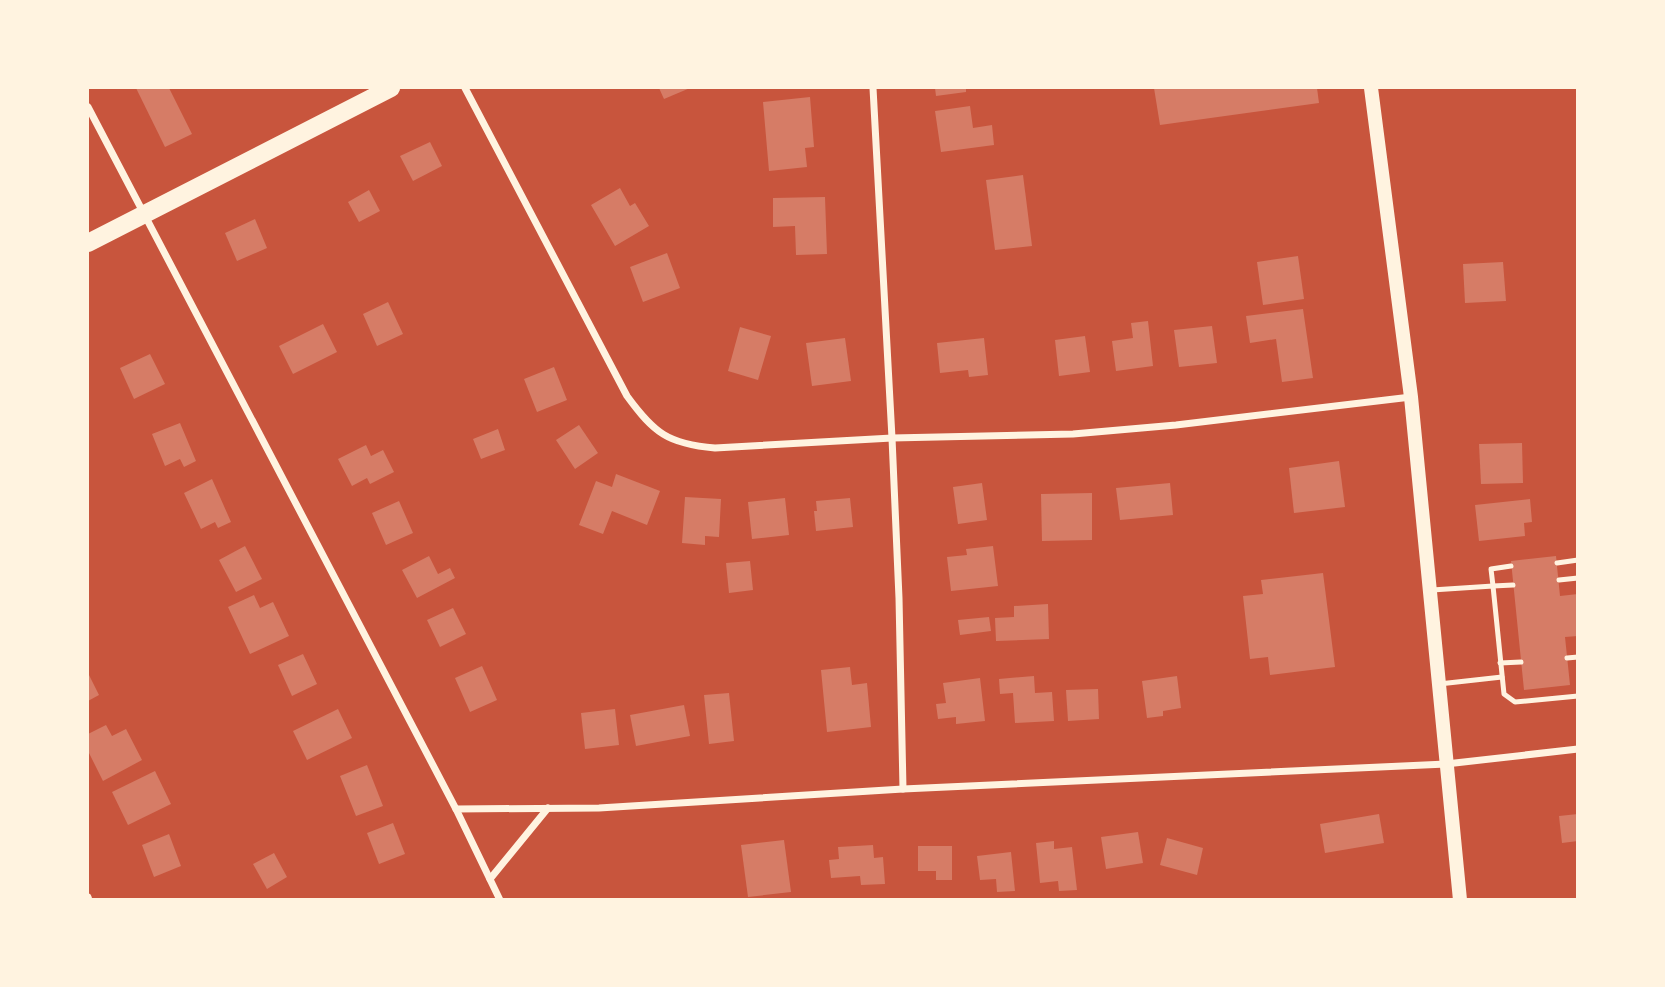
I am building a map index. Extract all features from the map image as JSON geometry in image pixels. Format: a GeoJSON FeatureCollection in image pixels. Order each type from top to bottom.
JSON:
{"type":"FeatureCollection","features":[{"type":"Feature","properties":{"kind":"main road"},"geometry":{"type":"LineString","coordinates":[[88,243],[391,88]]}},
{"type":"Feature","properties":{"kind":"main road"},"geometry":{"type":"LineString","coordinates":[[1371,88],[1410,397],[1460,900]]}},
{"type":"Feature","properties":{"kind":"street"},"geometry":{"type":"LineString","coordinates":[[465,88],[627,396],[654,429],[682,443],[715,448],[892,438],[1073,434],[1176,425],[1410,397]]}},
{"type":"Feature","properties":{"kind":"street"},"geometry":{"type":"LineString","coordinates":[[873,88],[899,598],[903,789]]}},
{"type":"Feature","properties":{"kind":"street"},"geometry":{"type":"LineString","coordinates":[[88,107],[456,809],[499,900]]}},
{"type":"Feature","properties":{"kind":"street"},"geometry":{"type":"LineString","coordinates":[[456,809],[612,807],[903,789],[1446,764],[1577,749]]}},
{"type":"Feature","properties":{"kind":"street"},"geometry":{"type":"LineString","coordinates":[[490,878],[548,808]]}},
{"type":"Feature","properties":{"kind":"lane"},"geometry":{"type":"LineString","coordinates":[[1557,563],[1577,561]]}},
{"type":"Feature","properties":{"kind":"lane"},"geometry":{"type":"LineString","coordinates":[[1511,566],[1491,569],[1504,694],[1515,702],[1577,696]]}},
{"type":"Feature","properties":{"kind":"lane"},"geometry":{"type":"LineString","coordinates":[[1559,580],[1577,578]]}},
{"type":"Feature","properties":{"kind":"lane"},"geometry":{"type":"LineString","coordinates":[[1429,590],[1513,584]]}},
{"type":"Feature","properties":{"kind":"lane"},"geometry":{"type":"LineString","coordinates":[[1567,658],[1577,657]]}},
{"type":"Feature","properties":{"kind":"lane"},"geometry":{"type":"LineString","coordinates":[[1500,663],[1521,662]]}},
{"type":"Feature","properties":{"kind":"lane"},"geometry":{"type":"LineString","coordinates":[[1438,684],[1502,677]]}},
{"type":"Feature","properties":{"kind":"building"},"geometry":{"type":"Polygon","coordinates":[[[136,88],[169,88],[192,134],[165,147],[136,88]]]}},
{"type":"Feature","properties":{"kind":"building"},"geometry":{"type":"Polygon","coordinates":[[[659,88],[690,88],[664,99],[659,88]]]}},
{"type":"Feature","properties":{"kind":"building"},"geometry":{"type":"Polygon","coordinates":[[[935,88],[966,88],[966,92],[936,96],[935,88]]]}},
{"type":"Feature","properties":{"kind":"building"},"geometry":{"type":"Polygon","coordinates":[[[1154,88],[1317,88],[1319,103],[1160,125],[1154,88]]]}},
{"type":"Feature","properties":{"kind":"building"},"geometry":{"type":"Polygon","coordinates":[[[810,97],[814,147],[805,148],[807,167],[769,171],[763,102],[810,97]]]}},
{"type":"Feature","properties":{"kind":"building"},"geometry":{"type":"Polygon","coordinates":[[[970,106],[973,128],[992,125],[994,145],[941,152],[935,111],[970,106]]]}},
{"type":"Feature","properties":{"kind":"building"},"geometry":{"type":"Polygon","coordinates":[[[430,142],[442,166],[413,181],[400,156],[430,142]]]}},
{"type":"Feature","properties":{"kind":"building"},"geometry":{"type":"Polygon","coordinates":[[[1023,175],[1032,246],[995,250],[986,180],[1023,175]]]}},
{"type":"Feature","properties":{"kind":"building"},"geometry":{"type":"Polygon","coordinates":[[[620,188],[630,206],[635,203],[649,226],[615,246],[591,205],[620,188]]]}},
{"type":"Feature","properties":{"kind":"building"},"geometry":{"type":"Polygon","coordinates":[[[369,190],[380,211],[359,222],[348,202],[369,190]]]}},
{"type":"Feature","properties":{"kind":"building"},"geometry":{"type":"Polygon","coordinates":[[[825,197],[827,254],[796,255],[795,226],[773,227],[773,198],[825,197]]]}},
{"type":"Feature","properties":{"kind":"building"},"geometry":{"type":"Polygon","coordinates":[[[255,219],[267,248],[237,261],[225,233],[255,219]]]}},
{"type":"Feature","properties":{"kind":"building"},"geometry":{"type":"Polygon","coordinates":[[[667,253],[680,288],[643,302],[630,267],[667,253]]]}},
{"type":"Feature","properties":{"kind":"building"},"geometry":{"type":"Polygon","coordinates":[[[1298,256],[1304,299],[1263,305],[1257,262],[1298,256]]]}},
{"type":"Feature","properties":{"kind":"building"},"geometry":{"type":"Polygon","coordinates":[[[1503,262],[1506,301],[1465,303],[1463,264],[1503,262]]]}},
{"type":"Feature","properties":{"kind":"building"},"geometry":{"type":"Polygon","coordinates":[[[388,302],[403,334],[377,346],[363,314],[388,302]]]}},
{"type":"Feature","properties":{"kind":"building"},"geometry":{"type":"Polygon","coordinates":[[[1303,309],[1313,378],[1282,382],[1276,339],[1250,343],[1246,316],[1303,309]]]}},
{"type":"Feature","properties":{"kind":"building"},"geometry":{"type":"Polygon","coordinates":[[[1148,321],[1153,366],[1116,371],[1112,341],[1133,338],[1131,323],[1148,321]]]}},
{"type":"Feature","properties":{"kind":"building"},"geometry":{"type":"Polygon","coordinates":[[[323,324],[337,352],[293,374],[279,346],[323,324]]]}},
{"type":"Feature","properties":{"kind":"building"},"geometry":{"type":"Polygon","coordinates":[[[1212,326],[1217,363],[1179,367],[1174,330],[1212,326]]]}},
{"type":"Feature","properties":{"kind":"building"},"geometry":{"type":"Polygon","coordinates":[[[740,327],[771,336],[758,380],[728,371],[740,327]]]}},
{"type":"Feature","properties":{"kind":"building"},"geometry":{"type":"Polygon","coordinates":[[[1085,336],[1090,372],[1059,376],[1055,340],[1085,336]]]}},
{"type":"Feature","properties":{"kind":"building"},"geometry":{"type":"Polygon","coordinates":[[[845,338],[851,381],[812,386],[806,343],[845,338]]]}},
{"type":"Feature","properties":{"kind":"building"},"geometry":{"type":"Polygon","coordinates":[[[984,338],[988,375],[969,377],[968,370],[940,373],[937,343],[984,338]]]}},
{"type":"Feature","properties":{"kind":"building"},"geometry":{"type":"Polygon","coordinates":[[[150,354],[165,384],[134,399],[120,368],[150,354]]]}},
{"type":"Feature","properties":{"kind":"building"},"geometry":{"type":"Polygon","coordinates":[[[554,367],[567,400],[537,412],[524,379],[554,367]]]}},
{"type":"Feature","properties":{"kind":"building"},"geometry":{"type":"Polygon","coordinates":[[[180,423],[196,461],[184,467],[180,459],[165,466],[152,434],[180,423]]]}},
{"type":"Feature","properties":{"kind":"building"},"geometry":{"type":"Polygon","coordinates":[[[579,425],[598,453],[575,469],[556,440],[579,425]]]}},
{"type":"Feature","properties":{"kind":"building"},"geometry":{"type":"Polygon","coordinates":[[[498,429],[505,450],[481,459],[473,439],[498,429]]]}},
{"type":"Feature","properties":{"kind":"building"},"geometry":{"type":"Polygon","coordinates":[[[1522,443],[1523,483],[1481,484],[1479,444],[1522,443]]]}},
{"type":"Feature","properties":{"kind":"building"},"geometry":{"type":"Polygon","coordinates":[[[366,445],[371,456],[383,450],[394,472],[370,484],[367,478],[352,486],[338,459],[366,445]]]}},
{"type":"Feature","properties":{"kind":"building"},"geometry":{"type":"Polygon","coordinates":[[[1339,461],[1345,507],[1294,513],[1289,468],[1339,461]]]}},
{"type":"Feature","properties":{"kind":"building"},"geometry":{"type":"Polygon","coordinates":[[[616,474],[660,491],[647,525],[612,511],[603,534],[579,525],[596,481],[612,487],[616,474]]]}},
{"type":"Feature","properties":{"kind":"building"},"geometry":{"type":"Polygon","coordinates":[[[212,479],[231,522],[218,528],[215,522],[201,529],[184,493],[212,479]]]}},
{"type":"Feature","properties":{"kind":"building"},"geometry":{"type":"Polygon","coordinates":[[[982,483],[987,520],[958,524],[953,487],[982,483]]]}},
{"type":"Feature","properties":{"kind":"building"},"geometry":{"type":"Polygon","coordinates":[[[1170,483],[1173,515],[1120,520],[1116,488],[1170,483]]]}},
{"type":"Feature","properties":{"kind":"building"},"geometry":{"type":"Polygon","coordinates":[[[1092,493],[1092,540],[1042,541],[1041,494],[1092,493]]]}},
{"type":"Feature","properties":{"kind":"building"},"geometry":{"type":"Polygon","coordinates":[[[685,497],[721,499],[719,537],[705,536],[705,545],[682,543],[685,497]]]}},
{"type":"Feature","properties":{"kind":"building"},"geometry":{"type":"Polygon","coordinates":[[[785,498],[789,535],[752,539],[748,502],[785,498]]]}},
{"type":"Feature","properties":{"kind":"building"},"geometry":{"type":"Polygon","coordinates":[[[850,498],[853,527],[816,531],[816,501],[850,498]]]}},
{"type":"Feature","properties":{"kind":"building"},"geometry":{"type":"Polygon","coordinates":[[[1530,499],[1532,522],[1524,523],[1525,536],[1479,541],[1475,505],[1530,499]]]}},
{"type":"Feature","properties":{"kind":"building"},"geometry":{"type":"Polygon","coordinates":[[[399,501],[413,533],[386,545],[372,513],[399,501]]]}},
{"type":"Feature","properties":{"kind":"building"},"geometry":{"type":"Polygon","coordinates":[[[245,546],[262,579],[236,592],[219,560],[245,546]]]}},
{"type":"Feature","properties":{"kind":"building"},"geometry":{"type":"Polygon","coordinates":[[[993,546],[998,586],[951,591],[947,557],[967,555],[966,549],[993,546]]]}},
{"type":"Feature","properties":{"kind":"building"},"geometry":{"type":"Polygon","coordinates":[[[429,556],[438,574],[450,568],[455,578],[417,598],[402,570],[429,556]]]}},
{"type":"Feature","properties":{"kind":"building"},"geometry":{"type":"Polygon","coordinates":[[[1556,556],[1560,596],[1578,594],[1578,636],[1565,637],[1570,685],[1524,690],[1511,561],[1556,556]]]}},
{"type":"Feature","properties":{"kind":"building"},"geometry":{"type":"Polygon","coordinates":[[[750,561],[753,590],[729,593],[726,563],[750,561]]]}},
{"type":"Feature","properties":{"kind":"building"},"geometry":{"type":"Polygon","coordinates":[[[1323,573],[1335,667],[1270,675],[1268,657],[1250,659],[1243,596],[1263,594],[1261,580],[1323,573]]]}},
{"type":"Feature","properties":{"kind":"building"},"geometry":{"type":"Polygon","coordinates":[[[254,595],[260,608],[273,602],[289,636],[250,654],[228,607],[254,595]]]}},
{"type":"Feature","properties":{"kind":"building"},"geometry":{"type":"Polygon","coordinates":[[[1048,604],[1049,639],[996,641],[995,618],[1014,617],[1014,606],[1048,604]]]}},
{"type":"Feature","properties":{"kind":"building"},"geometry":{"type":"Polygon","coordinates":[[[453,608],[466,634],[440,647],[427,620],[453,608]]]}},
{"type":"Feature","properties":{"kind":"building"},"geometry":{"type":"Polygon","coordinates":[[[989,617],[991,631],[960,635],[958,620],[989,617]]]}},
{"type":"Feature","properties":{"kind":"building"},"geometry":{"type":"Polygon","coordinates":[[[303,654],[317,684],[292,696],[278,665],[303,654]]]}},
{"type":"Feature","properties":{"kind":"building"},"geometry":{"type":"Polygon","coordinates":[[[482,666],[497,700],[470,712],[455,678],[482,666]]]}},
{"type":"Feature","properties":{"kind":"building"},"geometry":{"type":"Polygon","coordinates":[[[850,667],[852,685],[867,683],[871,727],[827,732],[821,670],[850,667]]]}},
{"type":"Feature","properties":{"kind":"building"},"geometry":{"type":"Polygon","coordinates":[[[88,673],[99,695],[88,701],[88,673]]]}},
{"type":"Feature","properties":{"kind":"building"},"geometry":{"type":"Polygon","coordinates":[[[1034,676],[1035,693],[1052,692],[1054,721],[1015,723],[1013,693],[1000,694],[999,679],[1034,676]]]}},
{"type":"Feature","properties":{"kind":"building"},"geometry":{"type":"Polygon","coordinates":[[[1177,676],[1181,708],[1163,711],[1163,716],[1147,718],[1142,681],[1177,676]]]}},
{"type":"Feature","properties":{"kind":"building"},"geometry":{"type":"Polygon","coordinates":[[[980,678],[985,721],[956,724],[956,717],[938,719],[936,704],[946,703],[943,683],[980,678]]]}},
{"type":"Feature","properties":{"kind":"building"},"geometry":{"type":"Polygon","coordinates":[[[1098,689],[1099,719],[1068,721],[1066,690],[1098,689]]]}},
{"type":"Feature","properties":{"kind":"building"},"geometry":{"type":"Polygon","coordinates":[[[729,693],[734,741],[709,744],[704,695],[729,693]]]}},
{"type":"Feature","properties":{"kind":"building"},"geometry":{"type":"Polygon","coordinates":[[[684,705],[690,736],[636,746],[630,715],[684,705]]]}},
{"type":"Feature","properties":{"kind":"building"},"geometry":{"type":"Polygon","coordinates":[[[338,709],[352,738],[307,760],[293,731],[338,709]]]}},
{"type":"Feature","properties":{"kind":"building"},"geometry":{"type":"Polygon","coordinates":[[[615,709],[619,745],[585,749],[581,713],[615,709]]]}},
{"type":"Feature","properties":{"kind":"building"},"geometry":{"type":"Polygon","coordinates":[[[106,725],[112,736],[126,729],[142,760],[103,781],[88,751],[88,734],[106,725]]]}},
{"type":"Feature","properties":{"kind":"building"},"geometry":{"type":"Polygon","coordinates":[[[367,765],[383,806],[356,816],[340,776],[367,765]]]}},
{"type":"Feature","properties":{"kind":"building"},"geometry":{"type":"Polygon","coordinates":[[[155,771],[171,804],[128,825],[112,792],[155,771]]]}},
{"type":"Feature","properties":{"kind":"building"},"geometry":{"type":"Polygon","coordinates":[[[1379,814],[1384,843],[1325,853],[1320,824],[1379,814]]]}},
{"type":"Feature","properties":{"kind":"building"},"geometry":{"type":"Polygon","coordinates":[[[1578,814],[1578,841],[1562,843],[1559,816],[1578,814]]]}},
{"type":"Feature","properties":{"kind":"building"},"geometry":{"type":"Polygon","coordinates":[[[393,823],[405,854],[379,864],[367,833],[393,823]]]}},
{"type":"Feature","properties":{"kind":"building"},"geometry":{"type":"Polygon","coordinates":[[[1138,832],[1143,863],[1106,869],[1101,837],[1138,832]]]}},
{"type":"Feature","properties":{"kind":"building"},"geometry":{"type":"Polygon","coordinates":[[[169,834],[181,866],[154,877],[142,845],[169,834]]]}},
{"type":"Feature","properties":{"kind":"building"},"geometry":{"type":"Polygon","coordinates":[[[1167,838],[1203,848],[1197,875],[1160,865],[1167,838]]]}},
{"type":"Feature","properties":{"kind":"building"},"geometry":{"type":"Polygon","coordinates":[[[784,840],[791,892],[748,897],[741,845],[784,840]]]}},
{"type":"Feature","properties":{"kind":"building"},"geometry":{"type":"Polygon","coordinates":[[[1054,841],[1054,849],[1072,847],[1077,890],[1059,891],[1058,881],[1040,883],[1036,843],[1054,841]]]}},
{"type":"Feature","properties":{"kind":"building"},"geometry":{"type":"Polygon","coordinates":[[[873,845],[874,858],[883,857],[885,884],[861,885],[860,876],[831,878],[829,860],[839,859],[838,847],[873,845]]]}},
{"type":"Feature","properties":{"kind":"building"},"geometry":{"type":"Polygon","coordinates":[[[918,846],[952,846],[952,880],[936,880],[936,871],[918,871],[918,846]]]}},
{"type":"Feature","properties":{"kind":"building"},"geometry":{"type":"Polygon","coordinates":[[[1011,852],[1015,891],[997,892],[996,879],[980,880],[977,856],[1011,852]]]}},
{"type":"Feature","properties":{"kind":"building"},"geometry":{"type":"Polygon","coordinates":[[[274,853],[287,877],[267,889],[253,864],[274,853]]]}}]}
